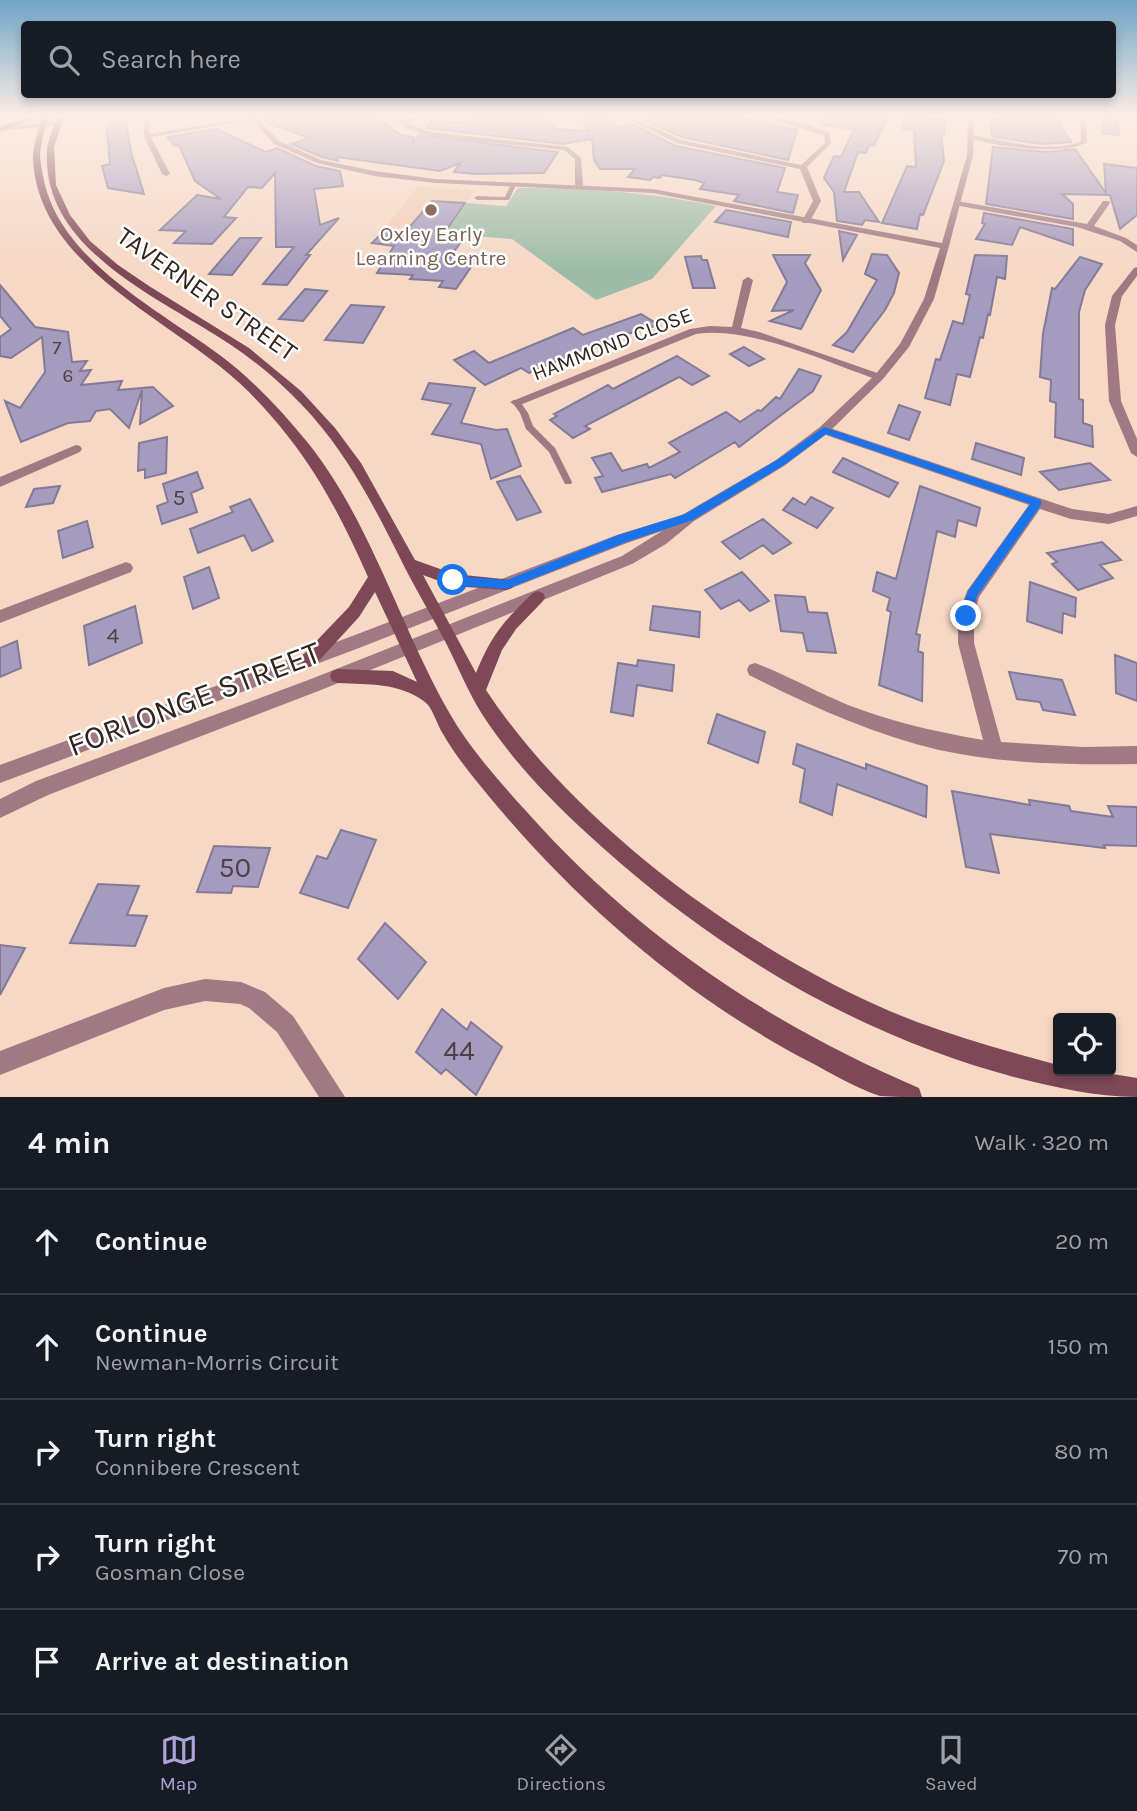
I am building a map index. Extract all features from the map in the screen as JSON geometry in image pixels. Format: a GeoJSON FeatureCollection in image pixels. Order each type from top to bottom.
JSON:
{"type":"FeatureCollection","features":[{"type":"Feature","properties":{"kind":"main road","name":"TAVERNER STREET"},"geometry":{"type":"LineString","coordinates":[[30,166],[34,195],[51,230],[71,254],[97,278],[131,303],[218,358],[272,408],[324,475],[357,534],[446,724],[471,760],[533,835],[611,912],[706,986],[761,1021],[879,1085],[910,1097]]}},
{"type":"Feature","properties":{"kind":"main road","name":"TAVERNER STREET"},"geometry":{"type":"LineString","coordinates":[[50,166],[55,191],[71,222],[90,244],[115,267],[152,293],[239,345],[278,376],[317,414],[369,485],[391,521],[477,692],[500,725],[557,793],[629,861],[671,895],[765,958],[872,1014],[989,1058],[1110,1087],[1137,1090]]}},
{"type":"Feature","properties":{"kind":"main road"},"geometry":{"type":"LineString","coordinates":[[411,564],[453,580],[507,584]]}},
{"type":"Feature","properties":{"kind":"main road"},"geometry":{"type":"LineString","coordinates":[[309,660],[354,612],[376,578]]}},
{"type":"Feature","properties":{"kind":"main road"},"geometry":{"type":"LineString","coordinates":[[477,692],[495,646],[511,624],[538,597]]}},
{"type":"Feature","properties":{"kind":"main road"},"geometry":{"type":"LineString","coordinates":[[338,676],[393,678],[434,698]]}},
{"type":"Feature","properties":{"kind":"street"},"geometry":{"type":"LineString","coordinates":[[162,166],[166,174]]}},
{"type":"Feature","properties":{"kind":"street"},"geometry":{"type":"LineString","coordinates":[[342,166],[429,181],[579,185],[668,193],[944,249]]}},
{"type":"Feature","properties":{"kind":"street"},"geometry":{"type":"LineString","coordinates":[[578,166],[579,185]]}},
{"type":"Feature","properties":{"kind":"street"},"geometry":{"type":"LineString","coordinates":[[799,166],[803,167],[817,201],[806,221]]}},
{"type":"Feature","properties":{"kind":"street"},"geometry":{"type":"LineString","coordinates":[[689,517],[780,463],[824,430],[879,377],[914,329],[929,299],[967,166]]}},
{"type":"Feature","properties":{"kind":"street"},"geometry":{"type":"LineString","coordinates":[[957,203],[1090,227],[1122,238],[1137,249]]}},
{"type":"Feature","properties":{"kind":"street"},"geometry":{"type":"LineString","coordinates":[[1090,227],[1106,203]]}},
{"type":"Feature","properties":{"kind":"street"},"geometry":{"type":"LineString","coordinates":[[1137,270],[1117,296],[1110,324],[1115,401],[1137,453]]}},
{"type":"Feature","properties":{"kind":"street"},"geometry":{"type":"LineString","coordinates":[[736,329],[748,280]]}},
{"type":"Feature","properties":{"kind":"street","name":"HAMMOND CLOSE"},"geometry":{"type":"LineString","coordinates":[[516,402],[694,331],[710,328],[736,329],[879,377]]}},
{"type":"Feature","properties":{"kind":"street"},"geometry":{"type":"LineString","coordinates":[[824,430],[1084,517],[1109,519],[1137,511]]}},
{"type":"Feature","properties":{"kind":"street"},"geometry":{"type":"LineString","coordinates":[[0,482],[76,449]]}},
{"type":"Feature","properties":{"kind":"street"},"geometry":{"type":"LineString","coordinates":[[995,751],[966,643],[966,616],[972,594],[1037,503]]}},
{"type":"Feature","properties":{"kind":"street","name":"FORLONGE STREET"},"geometry":{"type":"LineString","coordinates":[[0,774],[399,626],[622,538],[689,517]]}},
{"type":"Feature","properties":{"kind":"street","name":"FORLONGE STREET"},"geometry":{"type":"LineString","coordinates":[[0,808],[43,788],[410,648],[627,560],[661,540],[689,517]]}},
{"type":"Feature","properties":{"kind":"street"},"geometry":{"type":"LineString","coordinates":[[0,617],[126,568]]}},
{"type":"Feature","properties":{"kind":"street"},"geometry":{"type":"LineString","coordinates":[[755,670],[810,699],[869,723],[932,741],[995,751],[1073,758],[1137,755]]}},
{"type":"Feature","properties":{"kind":"street"},"geometry":{"type":"LineString","coordinates":[[0,1063],[164,999],[205,990],[241,993],[257,1000],[285,1024],[333,1097]]}},
{"type":"Feature","properties":{"kind":"lane"},"geometry":{"type":"LineString","coordinates":[[477,198],[507,199],[513,185]]}},
{"type":"Feature","properties":{"kind":"lane","name":"HAMMOND CLOSE"},"geometry":{"type":"LineString","coordinates":[[516,402],[529,427],[552,450],[568,482]]}},
{"type":"Feature","properties":{"kind":"shaded area","name":"Oxley Early Learning Centre"},"geometry":{"type":"Polygon","coordinates":[[[418,186],[475,190],[446,234],[384,229],[418,186]]]}},
{"type":"Feature","properties":{"kind":"green space"},"geometry":{"type":"Polygon","coordinates":[[[518,188],[617,192],[716,206],[652,279],[596,300],[512,239],[446,234],[466,203],[506,206],[518,188]]]}},
{"type":"Feature","properties":{"kind":"building"},"geometry":{"type":"Polygon","coordinates":[[[102,166],[135,166],[144,194],[108,188],[102,166]]]}},
{"type":"Feature","properties":{"kind":"building"},"geometry":{"type":"Polygon","coordinates":[[[188,166],[317,166],[340,171],[343,186],[314,189],[320,225],[339,218],[306,255],[310,255],[287,285],[263,284],[294,247],[276,247],[275,173],[262,188],[248,187],[224,217],[236,218],[212,244],[174,243],[186,231],[160,230],[197,195],[221,199],[195,181],[188,166]]]}},
{"type":"Feature","properties":{"kind":"building"},"geometry":{"type":"Polygon","coordinates":[[[405,166],[452,166],[440,171],[405,166]]]}},
{"type":"Feature","properties":{"kind":"building"},"geometry":{"type":"Polygon","coordinates":[[[458,166],[549,166],[544,173],[454,172],[458,166]]]}},
{"type":"Feature","properties":{"kind":"building"},"geometry":{"type":"Polygon","coordinates":[[[598,166],[776,166],[785,168],[777,192],[798,195],[793,213],[734,201],[739,195],[700,189],[704,183],[695,180],[662,175],[650,180],[628,177],[635,169],[600,169],[598,166]]]}},
{"type":"Feature","properties":{"kind":"building"},"geometry":{"type":"Polygon","coordinates":[[[829,166],[853,166],[844,192],[859,192],[879,222],[865,220],[862,225],[837,221],[834,192],[824,178],[829,166]]]}},
{"type":"Feature","properties":{"kind":"building"},"geometry":{"type":"Polygon","coordinates":[[[907,166],[942,166],[923,215],[920,214],[917,229],[882,223],[907,166]]]}},
{"type":"Feature","properties":{"kind":"building"},"geometry":{"type":"Polygon","coordinates":[[[991,166],[1087,166],[1106,193],[1104,166],[1137,168],[1137,215],[1120,229],[1110,195],[1062,194],[1073,204],[1073,219],[986,204],[991,166]]]}},
{"type":"Feature","properties":{"kind":"building"},"geometry":{"type":"Polygon","coordinates":[[[432,201],[465,203],[440,240],[461,242],[449,258],[480,254],[456,289],[439,287],[443,281],[410,279],[413,275],[377,273],[394,246],[372,243],[386,229],[401,237],[432,201]]]}},
{"type":"Feature","properties":{"kind":"building"},"geometry":{"type":"Polygon","coordinates":[[[726,210],[791,222],[788,237],[715,222],[726,210]]]}},
{"type":"Feature","properties":{"kind":"building"},"geometry":{"type":"Polygon","coordinates":[[[984,213],[1073,229],[1073,245],[1020,227],[1012,245],[976,239],[985,224],[982,223],[984,213]]]}},
{"type":"Feature","properties":{"kind":"building"},"geometry":{"type":"Polygon","coordinates":[[[839,231],[857,235],[843,260],[839,231]]]}},
{"type":"Feature","properties":{"kind":"building"},"geometry":{"type":"Polygon","coordinates":[[[240,238],[261,238],[232,275],[209,274],[240,238]]]}},
{"type":"Feature","properties":{"kind":"building"},"geometry":{"type":"Polygon","coordinates":[[[872,254],[887,255],[899,273],[894,293],[885,310],[853,352],[833,345],[847,332],[877,280],[865,274],[872,254]]]}},
{"type":"Feature","properties":{"kind":"building"},"geometry":{"type":"Polygon","coordinates":[[[773,255],[810,255],[805,263],[821,290],[801,329],[770,321],[794,310],[772,311],[787,282],[773,255]]]}},
{"type":"Feature","properties":{"kind":"building"},"geometry":{"type":"Polygon","coordinates":[[[975,255],[1007,256],[1005,279],[997,277],[990,315],[988,314],[983,338],[980,337],[970,377],[957,374],[950,405],[925,398],[936,359],[940,360],[953,321],[963,324],[970,295],[966,294],[975,255]]]}},
{"type":"Feature","properties":{"kind":"building"},"geometry":{"type":"Polygon","coordinates":[[[701,256],[702,260],[707,260],[715,288],[693,288],[685,257],[701,256]]]}},
{"type":"Feature","properties":{"kind":"building"},"geometry":{"type":"Polygon","coordinates":[[[1080,257],[1102,264],[1085,290],[1079,312],[1079,399],[1083,400],[1083,423],[1092,426],[1093,447],[1055,437],[1056,403],[1050,401],[1051,380],[1040,377],[1043,334],[1052,288],[1055,289],[1080,257]]]}},
{"type":"Feature","properties":{"kind":"building"},"geometry":{"type":"Polygon","coordinates":[[[0,285],[35,327],[68,332],[72,362],[87,361],[80,371],[91,370],[81,385],[122,381],[118,390],[153,387],[173,406],[140,424],[142,390],[129,428],[110,409],[96,411],[90,421],[68,423],[21,442],[5,401],[20,408],[45,372],[42,337],[11,358],[0,356],[0,337],[11,329],[0,316],[0,285]]]}},
{"type":"Feature","properties":{"kind":"building"},"geometry":{"type":"Polygon","coordinates":[[[305,289],[327,291],[303,321],[279,319],[305,289]]]}},
{"type":"Feature","properties":{"kind":"building"},"geometry":{"type":"Polygon","coordinates":[[[351,305],[384,307],[363,343],[325,340],[351,305]]]}},
{"type":"Feature","properties":{"kind":"building"},"geometry":{"type":"Polygon","coordinates":[[[641,314],[659,325],[617,337],[570,359],[567,357],[529,373],[521,368],[485,385],[454,360],[474,351],[489,363],[573,328],[583,335],[641,314]]]}},
{"type":"Feature","properties":{"kind":"building"},"geometry":{"type":"Polygon","coordinates":[[[744,347],[764,359],[749,366],[730,354],[744,347]]]}},
{"type":"Feature","properties":{"kind":"building"},"geometry":{"type":"Polygon","coordinates":[[[677,356],[709,376],[692,385],[679,377],[585,426],[590,429],[573,438],[550,420],[557,416],[554,414],[608,385],[613,389],[677,356]]]}},
{"type":"Feature","properties":{"kind":"building"},"geometry":{"type":"Polygon","coordinates":[[[799,369],[821,376],[813,391],[739,447],[735,442],[675,478],[671,474],[602,492],[595,478],[603,476],[592,458],[611,453],[622,471],[647,464],[649,468],[680,452],[669,443],[726,412],[740,422],[758,410],[761,411],[776,397],[780,399],[799,369]]]}},
{"type":"Feature","properties":{"kind":"building"},"geometry":{"type":"Polygon","coordinates":[[[429,383],[475,388],[461,423],[496,430],[507,429],[521,466],[491,479],[481,444],[432,434],[451,404],[422,399],[429,383]]]}},
{"type":"Feature","properties":{"kind":"building"},"geometry":{"type":"Polygon","coordinates":[[[899,405],[920,412],[909,440],[888,433],[899,405]]]}},
{"type":"Feature","properties":{"kind":"building"},"geometry":{"type":"Polygon","coordinates":[[[167,437],[166,473],[145,478],[145,469],[138,471],[139,443],[167,437]]]}},
{"type":"Feature","properties":{"kind":"building"},"geometry":{"type":"Polygon","coordinates":[[[976,443],[1024,458],[1021,475],[972,459],[976,443]]]}},
{"type":"Feature","properties":{"kind":"building"},"geometry":{"type":"Polygon","coordinates":[[[843,458],[898,483],[889,497],[833,472],[843,458]]]}},
{"type":"Feature","properties":{"kind":"building"},"geometry":{"type":"Polygon","coordinates":[[[1090,463],[1110,480],[1059,490],[1040,472],[1090,463]]]}},
{"type":"Feature","properties":{"kind":"building"},"geometry":{"type":"Polygon","coordinates":[[[197,472],[203,488],[191,493],[197,512],[162,524],[157,506],[168,502],[163,484],[197,472]]]}},
{"type":"Feature","properties":{"kind":"building"},"geometry":{"type":"Polygon","coordinates":[[[520,476],[541,512],[517,520],[497,482],[520,476]]]}},
{"type":"Feature","properties":{"kind":"building"},"geometry":{"type":"Polygon","coordinates":[[[60,486],[53,503],[26,507],[34,489],[60,486]]]}},
{"type":"Feature","properties":{"kind":"building"},"geometry":{"type":"Polygon","coordinates":[[[920,486],[980,508],[976,526],[958,520],[955,537],[937,531],[916,634],[920,635],[918,651],[923,653],[922,701],[879,685],[891,612],[887,610],[890,598],[873,591],[877,572],[896,579],[920,486]]]}},
{"type":"Feature","properties":{"kind":"building"},"geometry":{"type":"Polygon","coordinates":[[[811,497],[833,508],[817,528],[783,510],[793,498],[805,505],[811,497]]]}},
{"type":"Feature","properties":{"kind":"building"},"geometry":{"type":"Polygon","coordinates":[[[250,499],[273,541],[252,551],[244,535],[198,553],[190,529],[233,512],[230,507],[250,499]]]}},
{"type":"Feature","properties":{"kind":"building"},"geometry":{"type":"Polygon","coordinates":[[[763,519],[791,543],[773,554],[763,545],[740,559],[722,542],[763,519]]]}},
{"type":"Feature","properties":{"kind":"building"},"geometry":{"type":"Polygon","coordinates":[[[87,521],[93,547],[63,558],[58,531],[87,521]]]}},
{"type":"Feature","properties":{"kind":"building"},"geometry":{"type":"Polygon","coordinates":[[[1102,542],[1121,560],[1100,565],[1113,578],[1078,590],[1052,564],[1057,562],[1047,553],[1102,542]]]}},
{"type":"Feature","properties":{"kind":"building"},"geometry":{"type":"Polygon","coordinates":[[[209,567],[219,598],[193,609],[184,577],[209,567]]]}},
{"type":"Feature","properties":{"kind":"building"},"geometry":{"type":"Polygon","coordinates":[[[742,572],[769,601],[750,611],[739,600],[721,609],[705,590],[742,572]]]}},
{"type":"Feature","properties":{"kind":"building"},"geometry":{"type":"Polygon","coordinates":[[[1030,582],[1076,598],[1075,617],[1063,613],[1062,633],[1027,621],[1030,582]]]}},
{"type":"Feature","properties":{"kind":"building"},"geometry":{"type":"Polygon","coordinates":[[[775,595],[805,597],[808,612],[827,613],[836,653],[807,651],[803,633],[781,631],[775,595]]]}},
{"type":"Feature","properties":{"kind":"building"},"geometry":{"type":"Polygon","coordinates":[[[135,606],[142,643],[89,665],[84,626],[135,606]]]}},
{"type":"Feature","properties":{"kind":"building"},"geometry":{"type":"Polygon","coordinates":[[[653,606],[700,612],[699,637],[650,630],[653,606]]]}},
{"type":"Feature","properties":{"kind":"building"},"geometry":{"type":"Polygon","coordinates":[[[17,641],[21,668],[0,677],[0,648],[17,641]]]}},
{"type":"Feature","properties":{"kind":"building"},"geometry":{"type":"Polygon","coordinates":[[[1115,655],[1137,663],[1137,701],[1116,693],[1115,655]]]}},
{"type":"Feature","properties":{"kind":"building"},"geometry":{"type":"Polygon","coordinates":[[[638,660],[674,665],[672,691],[637,685],[633,716],[611,712],[618,663],[637,666],[638,660]]]}},
{"type":"Feature","properties":{"kind":"building"},"geometry":{"type":"Polygon","coordinates":[[[1009,672],[1062,680],[1075,715],[1043,710],[1040,702],[1017,699],[1009,672]]]}},
{"type":"Feature","properties":{"kind":"building"},"geometry":{"type":"Polygon","coordinates":[[[717,714],[765,732],[758,763],[708,743],[717,714]]]}},
{"type":"Feature","properties":{"kind":"building"},"geometry":{"type":"Polygon","coordinates":[[[797,744],[866,769],[866,764],[927,786],[926,817],[837,784],[832,815],[800,802],[805,769],[793,764],[797,744]]]}},
{"type":"Feature","properties":{"kind":"building"},"geometry":{"type":"Polygon","coordinates":[[[952,791],[1030,805],[1029,800],[1069,806],[1071,811],[1113,817],[1108,806],[1137,807],[1137,846],[1104,845],[1105,848],[990,834],[999,873],[966,867],[952,791]]]}},
{"type":"Feature","properties":{"kind":"building"},"geometry":{"type":"Polygon","coordinates":[[[341,830],[376,840],[348,908],[300,893],[317,856],[327,859],[341,830]]]}},
{"type":"Feature","properties":{"kind":"building"},"geometry":{"type":"Polygon","coordinates":[[[214,846],[270,848],[258,887],[233,886],[231,893],[197,892],[214,846]]]}},
{"type":"Feature","properties":{"kind":"building"},"geometry":{"type":"Polygon","coordinates":[[[98,884],[139,886],[127,915],[147,916],[135,946],[70,943],[98,884]]]}},
{"type":"Feature","properties":{"kind":"building"},"geometry":{"type":"Polygon","coordinates":[[[385,923],[426,962],[398,999],[358,959],[385,923]]]}},
{"type":"Feature","properties":{"kind":"building"},"geometry":{"type":"Polygon","coordinates":[[[0,945],[25,948],[0,995],[0,945]]]}},
{"type":"Feature","properties":{"kind":"building"},"geometry":{"type":"Polygon","coordinates":[[[442,1009],[467,1030],[471,1022],[502,1047],[476,1095],[446,1069],[441,1074],[416,1052],[442,1009]]]}},
{"type":"Feature","properties":{"kind":"place","name":"Oxley Early Learning Centre"},"geometry":{"type":"Point","coordinates":[431,210]}},
{"type":"Feature","properties":{"kind":"route"},"geometry":{"type":"LineString","coordinates":[[453,580],[507,584],[622,538],[689,517],[780,463],[824,430],[1037,503],[972,594],[966,616]]}}]}
